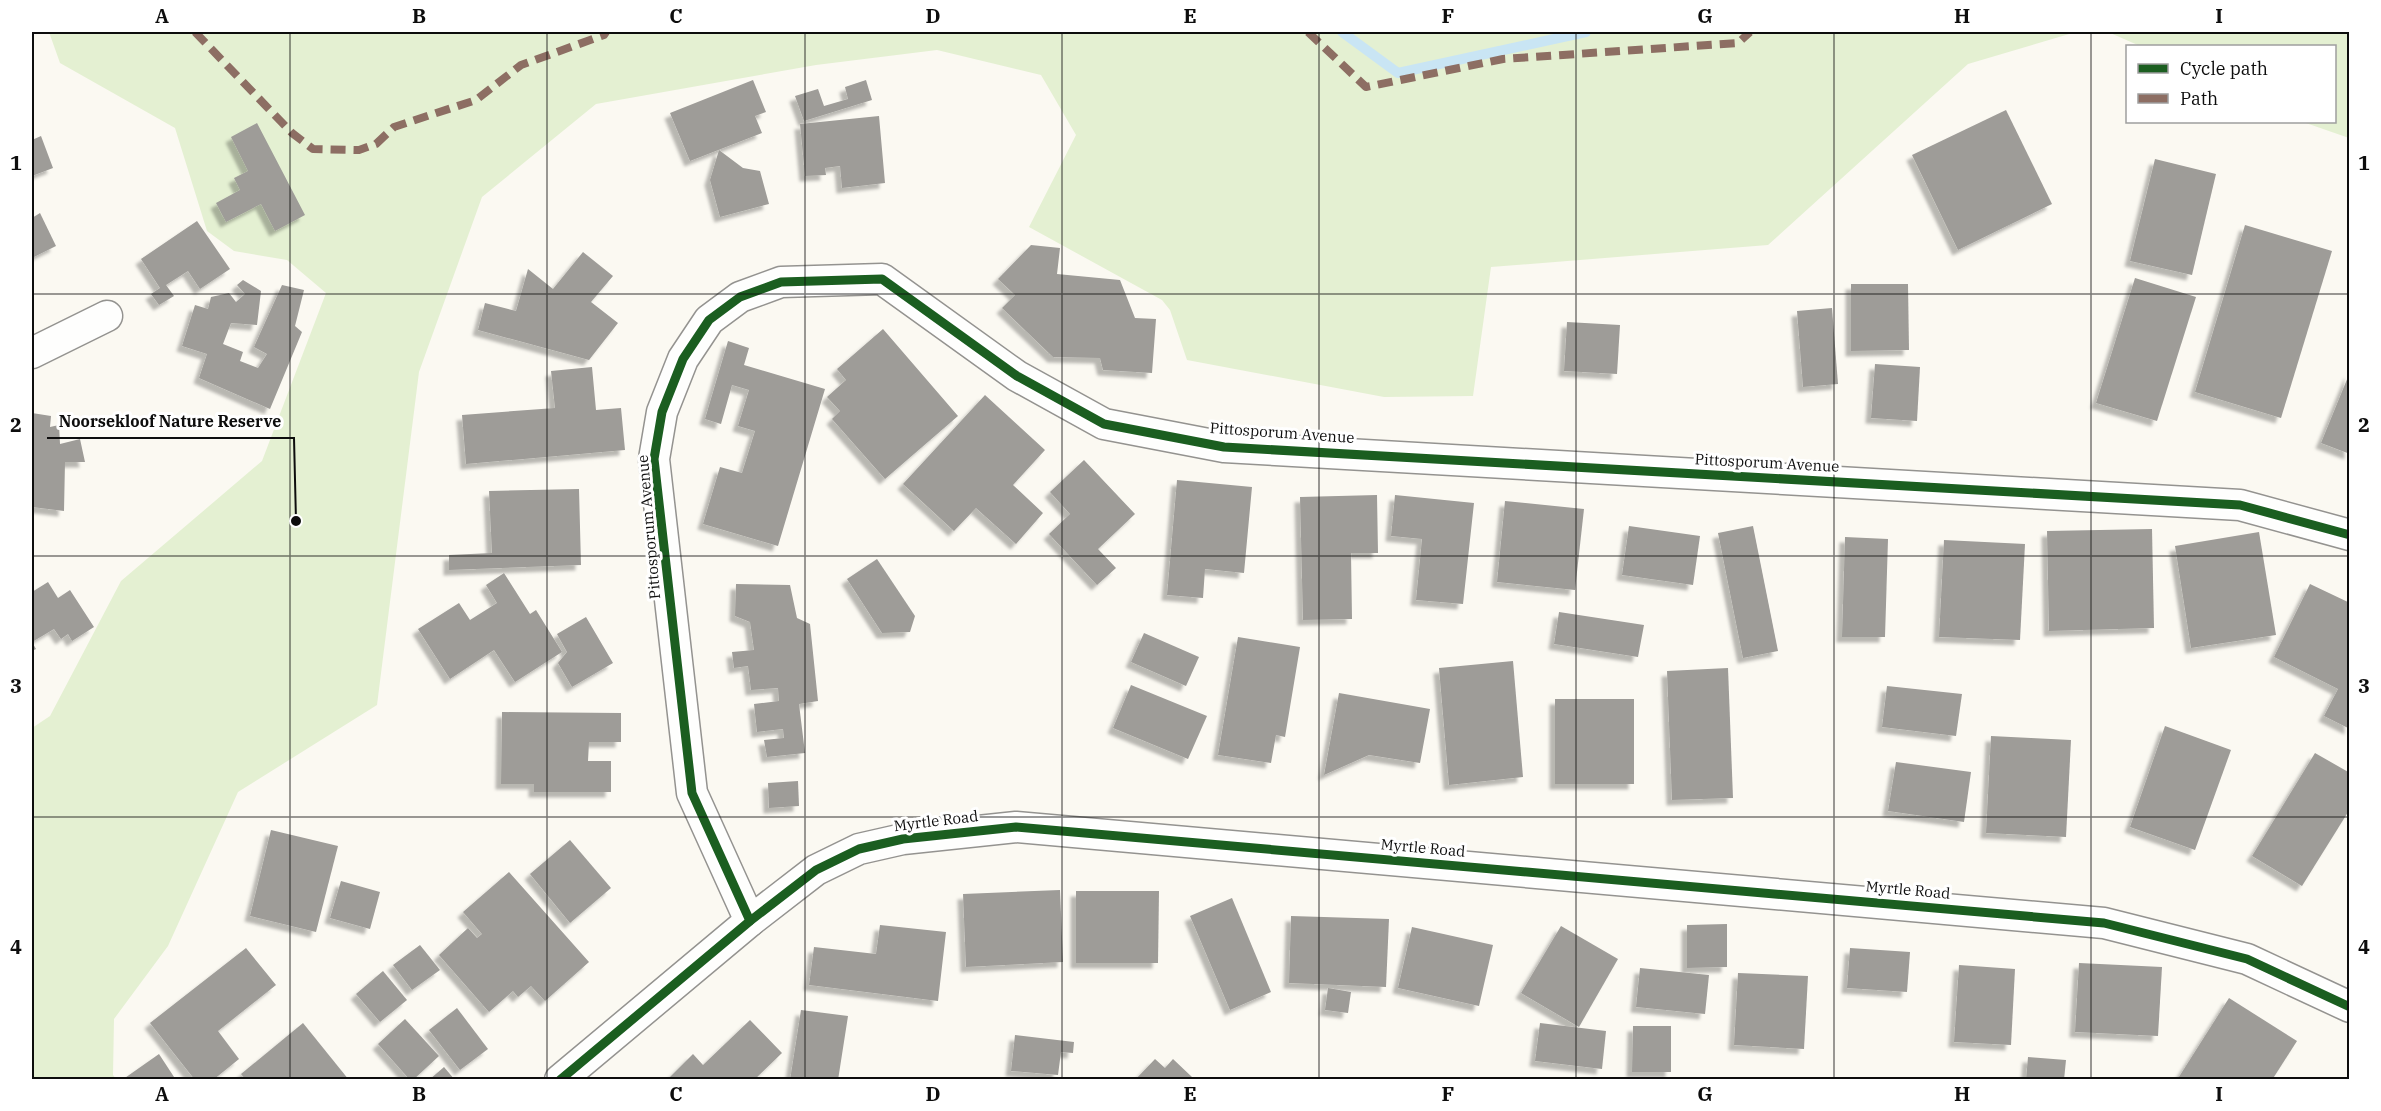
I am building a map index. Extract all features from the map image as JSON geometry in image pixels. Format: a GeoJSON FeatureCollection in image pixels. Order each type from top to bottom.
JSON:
{"type":"FeatureCollection","features":[{"type":"Feature","properties":{"kind":"street","name":"Pittosporum Avenue"},"geometry":{"type":"LineString","coordinates":[[750,921],[692,792],[654,459],[662,412],[683,359],[710,320],[740,297],[781,282],[882,279],[1017,376],[1104,424],[1224,447],[2240,505],[2349,535]]}},
{"type":"Feature","properties":{"kind":"street"},"geometry":{"type":"LineString","coordinates":[[32,353],[107,316]]}},
{"type":"Feature","properties":{"kind":"street","name":"Myrtle Road"},"geometry":{"type":"LineString","coordinates":[[560,1080],[750,921],[816,870],[859,849],[903,839],[1016,828],[2104,923],[2247,959],[2349,1007]]}},
{"type":"Feature","properties":{"kind":"green space"},"geometry":{"type":"Polygon","coordinates":[[[49,32],[2076,32],[1968,64],[1768,245],[1491,267],[1473,396],[1384,397],[1187,360],[1170,310],[1162,300],[1029,227],[1076,135],[1041,75],[937,50],[816,65],[596,104],[482,197],[419,372],[377,705],[238,792],[168,946],[114,1019],[113,1075],[116,1079],[32,1080],[32,728],[50,716],[121,581],[262,461],[326,293],[287,260],[234,251],[207,231],[175,128],[60,63],[49,32]]]}},
{"type":"Feature","properties":{"kind":"green space"},"geometry":{"type":"Polygon","coordinates":[[[2108,32],[2349,32],[2349,138],[2306,123],[2336,123],[2336,45],[2138,45],[2108,32]]]}},
{"type":"Feature","properties":{"kind":"building"},"geometry":{"type":"Polygon","coordinates":[[[753,80],[766,112],[755,116],[762,133],[690,161],[670,113],[753,80]]]}},
{"type":"Feature","properties":{"kind":"building"},"geometry":{"type":"Polygon","coordinates":[[[866,80],[872,100],[804,121],[795,96],[818,89],[824,106],[848,99],[845,87],[866,80]]]}},
{"type":"Feature","properties":{"kind":"building"},"geometry":{"type":"Polygon","coordinates":[[[2006,110],[2052,204],[1958,250],[1912,155],[2006,110]]]}},
{"type":"Feature","properties":{"kind":"building"},"geometry":{"type":"Polygon","coordinates":[[[879,116],[885,183],[842,188],[840,166],[825,168],[826,175],[805,176],[800,124],[879,116]]]}},
{"type":"Feature","properties":{"kind":"building"},"geometry":{"type":"Polygon","coordinates":[[[257,123],[305,215],[275,231],[261,204],[226,222],[216,203],[240,190],[234,178],[248,171],[231,137],[257,123]]]}},
{"type":"Feature","properties":{"kind":"building"},"geometry":{"type":"Polygon","coordinates":[[[41,136],[53,168],[32,176],[32,140],[41,136]]]}},
{"type":"Feature","properties":{"kind":"building"},"geometry":{"type":"Polygon","coordinates":[[[719,150],[743,168],[760,171],[769,204],[720,217],[710,180],[719,150]]]}},
{"type":"Feature","properties":{"kind":"building"},"geometry":{"type":"Polygon","coordinates":[[[2155,159],[2216,174],[2192,275],[2130,261],[2155,159]]]}},
{"type":"Feature","properties":{"kind":"building"},"geometry":{"type":"Polygon","coordinates":[[[40,213],[56,246],[32,258],[32,218],[40,213]]]}},
{"type":"Feature","properties":{"kind":"building"},"geometry":{"type":"Polygon","coordinates":[[[197,221],[230,269],[200,289],[188,271],[166,285],[174,296],[159,305],[151,294],[160,288],[141,259],[197,221]]]}},
{"type":"Feature","properties":{"kind":"building"},"geometry":{"type":"Polygon","coordinates":[[[2245,225],[2332,251],[2281,418],[2195,392],[2245,225]]]}},
{"type":"Feature","properties":{"kind":"building"},"geometry":{"type":"Polygon","coordinates":[[[1031,245],[1060,248],[1057,274],[1120,280],[1135,318],[1156,319],[1152,373],[1103,370],[1100,358],[1053,357],[1002,308],[1015,295],[998,279],[1031,245]]]}},
{"type":"Feature","properties":{"kind":"building"},"geometry":{"type":"Polygon","coordinates":[[[583,252],[613,276],[591,302],[618,323],[589,360],[478,330],[485,303],[516,311],[528,269],[553,289],[583,252]]]}},
{"type":"Feature","properties":{"kind":"building"},"geometry":{"type":"Polygon","coordinates":[[[2135,278],[2196,297],[2157,421],[2096,403],[2135,278]]]}},
{"type":"Feature","properties":{"kind":"building"},"geometry":{"type":"Polygon","coordinates":[[[243,280],[261,291],[257,325],[231,323],[223,344],[243,352],[240,361],[258,368],[267,354],[254,347],[282,285],[304,290],[295,326],[302,332],[270,409],[199,378],[207,354],[182,346],[195,305],[208,309],[211,297],[229,293],[236,302],[245,294],[237,285],[243,280]]]}},
{"type":"Feature","properties":{"kind":"building"},"geometry":{"type":"Polygon","coordinates":[[[1851,284],[1908,284],[1909,350],[1851,351],[1851,284]]]}},
{"type":"Feature","properties":{"kind":"building"},"geometry":{"type":"Polygon","coordinates":[[[1832,308],[1838,384],[1803,387],[1797,311],[1832,308]]]}},
{"type":"Feature","properties":{"kind":"building"},"geometry":{"type":"Polygon","coordinates":[[[1567,322],[1620,325],[1617,374],[1564,371],[1567,322]]]}},
{"type":"Feature","properties":{"kind":"building"},"geometry":{"type":"Polygon","coordinates":[[[883,329],[958,416],[885,479],[832,419],[840,411],[827,397],[846,380],[837,369],[883,329]]]}},
{"type":"Feature","properties":{"kind":"building"},"geometry":{"type":"Polygon","coordinates":[[[728,341],[749,348],[744,365],[825,389],[778,546],[703,524],[720,467],[742,473],[755,431],[738,426],[749,390],[732,385],[721,424],[705,419],[728,341]]]}},
{"type":"Feature","properties":{"kind":"building"},"geometry":{"type":"Polygon","coordinates":[[[1875,364],[1920,367],[1917,421],[1871,418],[1875,364]]]}},
{"type":"Feature","properties":{"kind":"building"},"geometry":{"type":"Polygon","coordinates":[[[592,367],[596,410],[621,408],[625,450],[466,464],[462,415],[555,408],[551,371],[592,367]]]}},
{"type":"Feature","properties":{"kind":"building"},"geometry":{"type":"Polygon","coordinates":[[[2350,372],[2350,454],[2321,443],[2350,372]]]}},
{"type":"Feature","properties":{"kind":"building"},"geometry":{"type":"Polygon","coordinates":[[[985,395],[1045,450],[1013,485],[1043,513],[1016,544],[976,508],[954,531],[903,484],[985,395]]]}},
{"type":"Feature","properties":{"kind":"building"},"geometry":{"type":"Polygon","coordinates":[[[32,413],[51,416],[50,427],[59,425],[60,444],[80,439],[85,462],[65,462],[64,511],[32,507],[32,413]]]}},
{"type":"Feature","properties":{"kind":"building"},"geometry":{"type":"Polygon","coordinates":[[[1084,460],[1135,514],[1098,549],[1116,568],[1097,585],[1049,534],[1070,514],[1050,492],[1084,460]]]}},
{"type":"Feature","properties":{"kind":"building"},"geometry":{"type":"Polygon","coordinates":[[[1177,480],[1252,487],[1244,573],[1205,569],[1203,598],[1167,595],[1177,480]]]}},
{"type":"Feature","properties":{"kind":"building"},"geometry":{"type":"Polygon","coordinates":[[[579,489],[581,565],[449,570],[449,555],[492,553],[489,491],[579,489]]]}},
{"type":"Feature","properties":{"kind":"building"},"geometry":{"type":"Polygon","coordinates":[[[1377,495],[1378,553],[1351,553],[1352,619],[1303,620],[1300,497],[1377,495]]]}},
{"type":"Feature","properties":{"kind":"building"},"geometry":{"type":"Polygon","coordinates":[[[1395,495],[1474,503],[1463,604],[1416,600],[1422,539],[1391,536],[1395,495]]]}},
{"type":"Feature","properties":{"kind":"building"},"geometry":{"type":"Polygon","coordinates":[[[1505,501],[1584,509],[1575,590],[1497,582],[1505,501]]]}},
{"type":"Feature","properties":{"kind":"building"},"geometry":{"type":"Polygon","coordinates":[[[1629,526],[1700,536],[1693,585],[1622,575],[1629,526]]]}},
{"type":"Feature","properties":{"kind":"building"},"geometry":{"type":"Polygon","coordinates":[[[1753,526],[1778,651],[1743,658],[1718,533],[1753,526]]]}},
{"type":"Feature","properties":{"kind":"building"},"geometry":{"type":"Polygon","coordinates":[[[2152,529],[2154,628],[2049,631],[2047,531],[2152,529]]]}},
{"type":"Feature","properties":{"kind":"building"},"geometry":{"type":"Polygon","coordinates":[[[2259,532],[2276,635],[2191,648],[2175,546],[2259,532]]]}},
{"type":"Feature","properties":{"kind":"building"},"geometry":{"type":"Polygon","coordinates":[[[1845,537],[1888,539],[1885,637],[1842,637],[1845,537]]]}},
{"type":"Feature","properties":{"kind":"building"},"geometry":{"type":"Polygon","coordinates":[[[1944,540],[2025,544],[2020,640],[1939,637],[1944,540]]]}},
{"type":"Feature","properties":{"kind":"building"},"geometry":{"type":"Polygon","coordinates":[[[877,559],[915,616],[910,632],[882,633],[847,579],[877,559]]]}},
{"type":"Feature","properties":{"kind":"building"},"geometry":{"type":"Polygon","coordinates":[[[504,573],[530,614],[536,610],[562,652],[515,682],[494,650],[450,679],[418,629],[459,603],[470,620],[497,603],[486,585],[504,573]]]}},
{"type":"Feature","properties":{"kind":"building"},"geometry":{"type":"Polygon","coordinates":[[[48,582],[58,598],[70,590],[94,627],[72,641],[68,634],[61,639],[54,629],[32,642],[32,592],[48,582]]]}},
{"type":"Feature","properties":{"kind":"building"},"geometry":{"type":"Polygon","coordinates":[[[736,584],[790,585],[797,618],[810,624],[818,701],[799,704],[805,753],[767,757],[764,740],[784,738],[783,729],[757,732],[754,704],[779,701],[778,688],[751,690],[748,666],[734,668],[732,652],[754,650],[750,622],[735,616],[736,584]]]}},
{"type":"Feature","properties":{"kind":"building"},"geometry":{"type":"Polygon","coordinates":[[[2310,584],[2350,603],[2350,729],[2324,716],[2338,689],[2274,657],[2310,584]]]}},
{"type":"Feature","properties":{"kind":"building"},"geometry":{"type":"Polygon","coordinates":[[[1559,612],[1644,625],[1638,657],[1554,644],[1559,612]]]}},
{"type":"Feature","properties":{"kind":"building"},"geometry":{"type":"Polygon","coordinates":[[[586,617],[613,663],[572,687],[558,663],[567,652],[557,634],[586,617]]]}},
{"type":"Feature","properties":{"kind":"building"},"geometry":{"type":"Polygon","coordinates":[[[1144,633],[1199,657],[1186,686],[1131,662],[1144,633]]]}},
{"type":"Feature","properties":{"kind":"building"},"geometry":{"type":"Polygon","coordinates":[[[1238,637],[1300,647],[1285,737],[1276,735],[1271,763],[1218,755],[1238,637]]]}},
{"type":"Feature","properties":{"kind":"building"},"geometry":{"type":"Polygon","coordinates":[[[1513,661],[1523,777],[1449,785],[1439,668],[1513,661]]]}},
{"type":"Feature","properties":{"kind":"building"},"geometry":{"type":"Polygon","coordinates":[[[1728,668],[1733,798],[1672,800],[1667,671],[1728,668]]]}},
{"type":"Feature","properties":{"kind":"building"},"geometry":{"type":"Polygon","coordinates":[[[1131,685],[1207,716],[1188,759],[1113,728],[1131,685]]]}},
{"type":"Feature","properties":{"kind":"building"},"geometry":{"type":"Polygon","coordinates":[[[1887,686],[1962,694],[1956,736],[1882,727],[1887,686]]]}},
{"type":"Feature","properties":{"kind":"building"},"geometry":{"type":"Polygon","coordinates":[[[1339,693],[1430,709],[1420,763],[1369,755],[1324,775],[1339,693]]]}},
{"type":"Feature","properties":{"kind":"building"},"geometry":{"type":"Polygon","coordinates":[[[1555,699],[1634,699],[1634,784],[1555,784],[1555,699]]]}},
{"type":"Feature","properties":{"kind":"building"},"geometry":{"type":"Polygon","coordinates":[[[502,712],[621,713],[621,742],[589,742],[588,761],[611,761],[611,792],[534,792],[534,784],[501,784],[502,712]]]}},
{"type":"Feature","properties":{"kind":"building"},"geometry":{"type":"Polygon","coordinates":[[[2165,726],[2231,750],[2195,850],[2130,827],[2165,726]]]}},
{"type":"Feature","properties":{"kind":"building"},"geometry":{"type":"Polygon","coordinates":[[[1991,736],[2071,740],[2066,837],[1986,833],[1991,736]]]}},
{"type":"Feature","properties":{"kind":"building"},"geometry":{"type":"Polygon","coordinates":[[[2315,753],[2350,773],[2350,809],[2302,886],[2252,856],[2315,753]]]}},
{"type":"Feature","properties":{"kind":"building"},"geometry":{"type":"Polygon","coordinates":[[[1896,762],[1971,772],[1964,822],[1888,811],[1896,762]]]}},
{"type":"Feature","properties":{"kind":"building"},"geometry":{"type":"Polygon","coordinates":[[[798,781],[799,806],[769,808],[768,783],[798,781]]]}},
{"type":"Feature","properties":{"kind":"building"},"geometry":{"type":"Polygon","coordinates":[[[271,830],[338,846],[316,932],[250,916],[271,830]]]}},
{"type":"Feature","properties":{"kind":"building"},"geometry":{"type":"Polygon","coordinates":[[[570,840],[611,888],[570,923],[530,874],[570,840]]]}},
{"type":"Feature","properties":{"kind":"building"},"geometry":{"type":"Polygon","coordinates":[[[509,872],[589,962],[545,1001],[531,986],[518,997],[513,991],[489,1012],[439,955],[468,928],[477,938],[482,934],[463,912],[509,872]]]}},
{"type":"Feature","properties":{"kind":"building"},"geometry":{"type":"Polygon","coordinates":[[[341,881],[380,892],[370,929],[330,918],[341,881]]]}},
{"type":"Feature","properties":{"kind":"building"},"geometry":{"type":"Polygon","coordinates":[[[1060,890],[1063,962],[966,967],[963,894],[1060,890]]]}},
{"type":"Feature","properties":{"kind":"building"},"geometry":{"type":"Polygon","coordinates":[[[1076,891],[1159,891],[1158,963],[1076,963],[1076,891]]]}},
{"type":"Feature","properties":{"kind":"building"},"geometry":{"type":"Polygon","coordinates":[[[1232,898],[1271,992],[1230,1010],[1190,916],[1232,898]]]}},
{"type":"Feature","properties":{"kind":"building"},"geometry":{"type":"Polygon","coordinates":[[[1291,916],[1389,919],[1386,987],[1289,983],[1291,916]]]}},
{"type":"Feature","properties":{"kind":"building"},"geometry":{"type":"Polygon","coordinates":[[[1727,924],[1727,967],[1687,968],[1687,925],[1727,924]]]}},
{"type":"Feature","properties":{"kind":"building"},"geometry":{"type":"Polygon","coordinates":[[[880,925],[946,932],[938,1001],[809,985],[814,947],[876,954],[880,925]]]}},
{"type":"Feature","properties":{"kind":"building"},"geometry":{"type":"Polygon","coordinates":[[[1561,926],[1618,959],[1579,1027],[1521,993],[1561,926]]]}},
{"type":"Feature","properties":{"kind":"building"},"geometry":{"type":"Polygon","coordinates":[[[1412,927],[1493,945],[1479,1006],[1398,988],[1412,927]]]}},
{"type":"Feature","properties":{"kind":"building"},"geometry":{"type":"Polygon","coordinates":[[[420,945],[440,970],[412,990],[393,965],[420,945]]]}},
{"type":"Feature","properties":{"kind":"building"},"geometry":{"type":"Polygon","coordinates":[[[246,948],[276,985],[218,1031],[239,1059],[213,1080],[195,1080],[150,1023],[246,948]]]}},
{"type":"Feature","properties":{"kind":"building"},"geometry":{"type":"Polygon","coordinates":[[[1850,948],[1910,952],[1907,992],[1847,988],[1850,948]]]}},
{"type":"Feature","properties":{"kind":"building"},"geometry":{"type":"Polygon","coordinates":[[[2079,963],[2162,967],[2158,1036],[2075,1032],[2079,963]]]}},
{"type":"Feature","properties":{"kind":"building"},"geometry":{"type":"Polygon","coordinates":[[[1959,965],[2015,969],[2011,1045],[1954,1042],[1959,965]]]}},
{"type":"Feature","properties":{"kind":"building"},"geometry":{"type":"Polygon","coordinates":[[[1640,968],[1709,975],[1705,1014],[1636,1007],[1640,968]]]}},
{"type":"Feature","properties":{"kind":"building"},"geometry":{"type":"Polygon","coordinates":[[[383,971],[407,1000],[380,1022],[356,994],[383,971]]]}},
{"type":"Feature","properties":{"kind":"building"},"geometry":{"type":"Polygon","coordinates":[[[1738,973],[1808,976],[1804,1049],[1734,1045],[1738,973]]]}},
{"type":"Feature","properties":{"kind":"building"},"geometry":{"type":"Polygon","coordinates":[[[1328,988],[1351,992],[1348,1013],[1325,1010],[1328,988]]]}},
{"type":"Feature","properties":{"kind":"building"},"geometry":{"type":"Polygon","coordinates":[[[2229,998],[2297,1041],[2272,1080],[2177,1080],[2229,998]]]}},
{"type":"Feature","properties":{"kind":"building"},"geometry":{"type":"Polygon","coordinates":[[[457,1008],[488,1049],[460,1070],[429,1030],[457,1008]]]}},
{"type":"Feature","properties":{"kind":"building"},"geometry":{"type":"Polygon","coordinates":[[[801,1010],[848,1016],[838,1080],[790,1080],[801,1010]]]}},
{"type":"Feature","properties":{"kind":"building"},"geometry":{"type":"Polygon","coordinates":[[[405,1019],[439,1056],[413,1080],[410,1080],[378,1044],[405,1019]]]}},
{"type":"Feature","properties":{"kind":"building"},"geometry":{"type":"Polygon","coordinates":[[[750,1020],[782,1053],[754,1080],[672,1080],[670,1077],[693,1054],[703,1065],[750,1020]]]}},
{"type":"Feature","properties":{"kind":"building"},"geometry":{"type":"Polygon","coordinates":[[[303,1023],[349,1080],[246,1080],[241,1074],[303,1023]]]}},
{"type":"Feature","properties":{"kind":"building"},"geometry":{"type":"Polygon","coordinates":[[[1540,1023],[1606,1031],[1602,1069],[1535,1061],[1540,1023]]]}},
{"type":"Feature","properties":{"kind":"building"},"geometry":{"type":"Polygon","coordinates":[[[1633,1026],[1671,1026],[1671,1072],[1632,1072],[1633,1026]]]}},
{"type":"Feature","properties":{"kind":"building"},"geometry":{"type":"Polygon","coordinates":[[[1015,1035],[1074,1042],[1073,1053],[1061,1052],[1058,1075],[1011,1071],[1015,1035]]]}},
{"type":"Feature","properties":{"kind":"building"},"geometry":{"type":"Polygon","coordinates":[[[159,1054],[176,1080],[122,1080],[159,1054]]]}},
{"type":"Feature","properties":{"kind":"building"},"geometry":{"type":"Polygon","coordinates":[[[2028,1057],[2066,1060],[2064,1080],[2026,1080],[2028,1057]]]}},
{"type":"Feature","properties":{"kind":"building"},"geometry":{"type":"Polygon","coordinates":[[[1155,1059],[1165,1068],[1173,1059],[1192,1077],[1189,1080],[1135,1080],[1155,1059]]]}},
{"type":"Feature","properties":{"kind":"building"},"geometry":{"type":"Polygon","coordinates":[[[444,1067],[455,1080],[429,1080],[444,1067]]]}},
{"type":"Feature","properties":{"kind":"waterway"},"geometry":{"type":"LineString","coordinates":[[1342,32],[1398,73],[1586,32]]}},
{"type":"Feature","properties":{"kind":"marked path"},"geometry":{"type":"LineString","coordinates":[[195,32],[292,133],[313,149],[359,150],[376,144],[394,127],[476,100],[521,65],[604,35],[606,32]]}},
{"type":"Feature","properties":{"kind":"marked path"},"geometry":{"type":"LineString","coordinates":[[1308,32],[1366,87],[1503,59],[1738,43],[1750,32]]}},
{"type":"Feature","properties":{"kind":"cycle path"},"geometry":{"type":"LineString","coordinates":[[750,921],[692,793],[654,459],[662,412],[683,359],[709,320],[740,297],[781,282],[882,279],[1017,376],[1104,424],[1224,447],[2240,505],[2350,535]]}},
{"type":"Feature","properties":{"kind":"cycle path"},"geometry":{"type":"LineString","coordinates":[[560,1080],[750,921],[816,870],[859,849],[903,839],[1016,827],[2104,923],[2247,959],[2350,1007]]}},
{"type":"Feature","properties":{"kind":"place","name":"Noorsekloof Nature Reserve"},"geometry":{"type":"Point","coordinates":[296,521]}}]}
